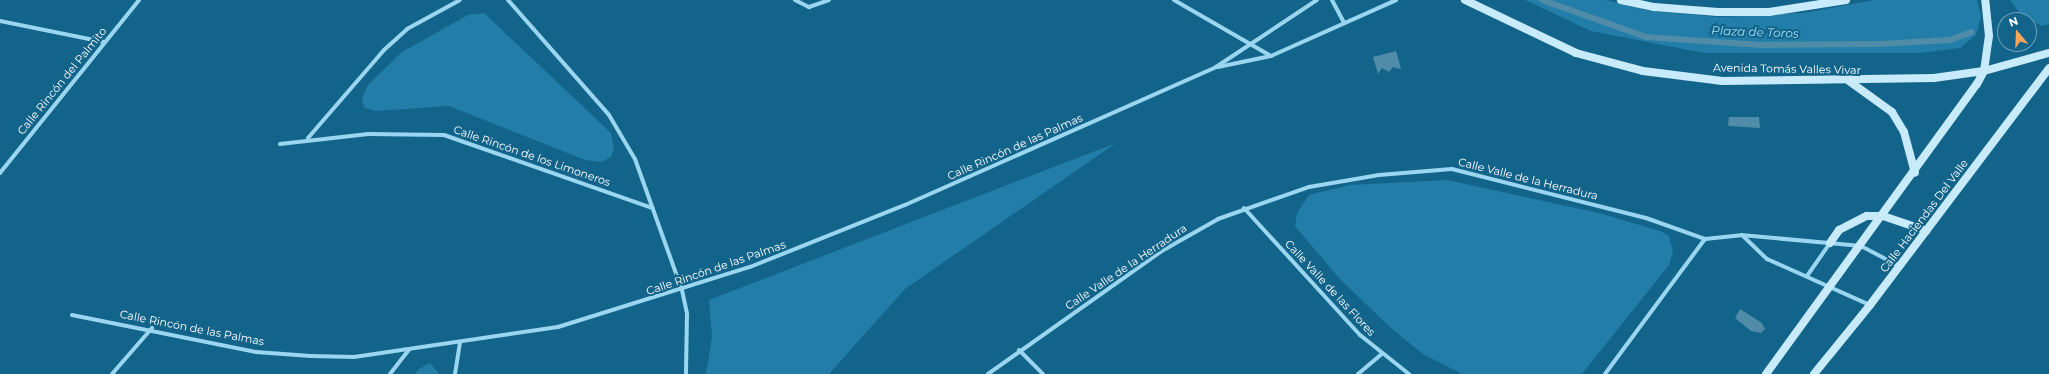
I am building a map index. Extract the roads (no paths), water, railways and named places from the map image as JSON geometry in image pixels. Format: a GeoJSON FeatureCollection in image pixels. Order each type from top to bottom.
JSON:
{"type":"FeatureCollection","features":[{"type":"Feature","properties":{"kind":"main road","name":"Avenida Tomás Valles Vivar"},"geometry":{"type":"LineString","coordinates":[[1467,0],[1576,53],[1643,71],[1722,81],[1848,81],[1934,78],[1984,71],[2049,53]]}},
{"type":"Feature","properties":{"kind":"main road"},"geometry":{"type":"LineString","coordinates":[[1621,0],[1654,7],[1726,12],[1808,8],[1846,0]]}},
{"type":"Feature","properties":{"kind":"main road"},"geometry":{"type":"LineString","coordinates":[[1766,374],[1963,108],[1984,71],[1989,36],[1985,0]]}},
{"type":"Feature","properties":{"kind":"main road","name":"Calle Haciendas Del Valle"},"geometry":{"type":"LineString","coordinates":[[1814,374],[1927,231],[2049,68]]}},
{"type":"Feature","properties":{"kind":"main road"},"geometry":{"type":"LineString","coordinates":[[1848,81],[1892,112],[1904,132],[1915,173]]}},
{"type":"Feature","properties":{"kind":"main road"},"geometry":{"type":"LineString","coordinates":[[1830,243],[1852,222],[1883,216],[1927,231]]}},
{"type":"Feature","properties":{"kind":"street"},"geometry":{"type":"LineString","coordinates":[[134,5],[135,0]]}},
{"type":"Feature","properties":{"kind":"street","name":"Calle Rincón del Palmito"},"geometry":{"type":"LineString","coordinates":[[0,173],[138,0]]}},
{"type":"Feature","properties":{"kind":"street"},"geometry":{"type":"LineString","coordinates":[[308,138],[384,50],[408,29],[460,0]]}},
{"type":"Feature","properties":{"kind":"street"},"geometry":{"type":"LineString","coordinates":[[508,0],[609,115],[635,159],[682,290],[687,314],[686,374]]}},
{"type":"Feature","properties":{"kind":"street"},"geometry":{"type":"LineString","coordinates":[[795,0],[809,7],[829,0]]}},
{"type":"Feature","properties":{"kind":"street"},"geometry":{"type":"LineString","coordinates":[[1174,0],[1271,56]]}},
{"type":"Feature","properties":{"kind":"street","name":"Calle Rincón de las Palmas"},"geometry":{"type":"LineString","coordinates":[[72,315],[152,328],[256,352],[311,356],[354,357],[460,343],[558,327],[682,290],[828,238],[1216,67],[1317,0]]}},
{"type":"Feature","properties":{"kind":"street"},"geometry":{"type":"LineString","coordinates":[[1332,0],[1344,23]]}},
{"type":"Feature","properties":{"kind":"street"},"geometry":{"type":"LineString","coordinates":[[1216,67],[1271,56],[1396,0]]}},
{"type":"Feature","properties":{"kind":"street"},"geometry":{"type":"LineString","coordinates":[[0,21],[104,42]]}},
{"type":"Feature","properties":{"kind":"street","name":"Calle Rincón de los Limoneros"},"geometry":{"type":"LineString","coordinates":[[280,144],[308,138],[394,133],[444,135],[653,208]]}},
{"type":"Feature","properties":{"kind":"street","name":"Calle Valle de la Herradura"},"geometry":{"type":"LineString","coordinates":[[988,374],[1019,350],[1160,252],[1244,208],[1343,180],[1452,169],[1646,218],[1705,239],[1741,235],[1860,246],[1900,266]]}},
{"type":"Feature","properties":{"kind":"street","name":"Calle Valle de las Flores"},"geometry":{"type":"LineString","coordinates":[[1244,208],[1382,354],[1409,374]]}},
{"type":"Feature","properties":{"kind":"street"},"geometry":{"type":"LineString","coordinates":[[1741,235],[1768,259],[1870,305]]}},
{"type":"Feature","properties":{"kind":"street"},"geometry":{"type":"LineString","coordinates":[[1605,374],[1705,239]]}},
{"type":"Feature","properties":{"kind":"street"},"geometry":{"type":"LineString","coordinates":[[1807,276],[1830,243]]}},
{"type":"Feature","properties":{"kind":"street"},"geometry":{"type":"LineString","coordinates":[[112,374],[152,328]]}},
{"type":"Feature","properties":{"kind":"street"},"geometry":{"type":"LineString","coordinates":[[455,374],[460,343]]}},
{"type":"Feature","properties":{"kind":"street"},"geometry":{"type":"LineString","coordinates":[[390,374],[409,350]]}},
{"type":"Feature","properties":{"kind":"street"},"geometry":{"type":"LineString","coordinates":[[1019,350],[1043,374]]}},
{"type":"Feature","properties":{"kind":"street"},"geometry":{"type":"LineString","coordinates":[[1358,374],[1382,354]]}},
{"type":"Feature","properties":{"kind":"waterway","name":"Plaza de Toros"},"geometry":{"type":"LineString","coordinates":[[1542,0],[1646,37],[1761,45],[1880,44],[1950,40],[1972,32]]}}]}
